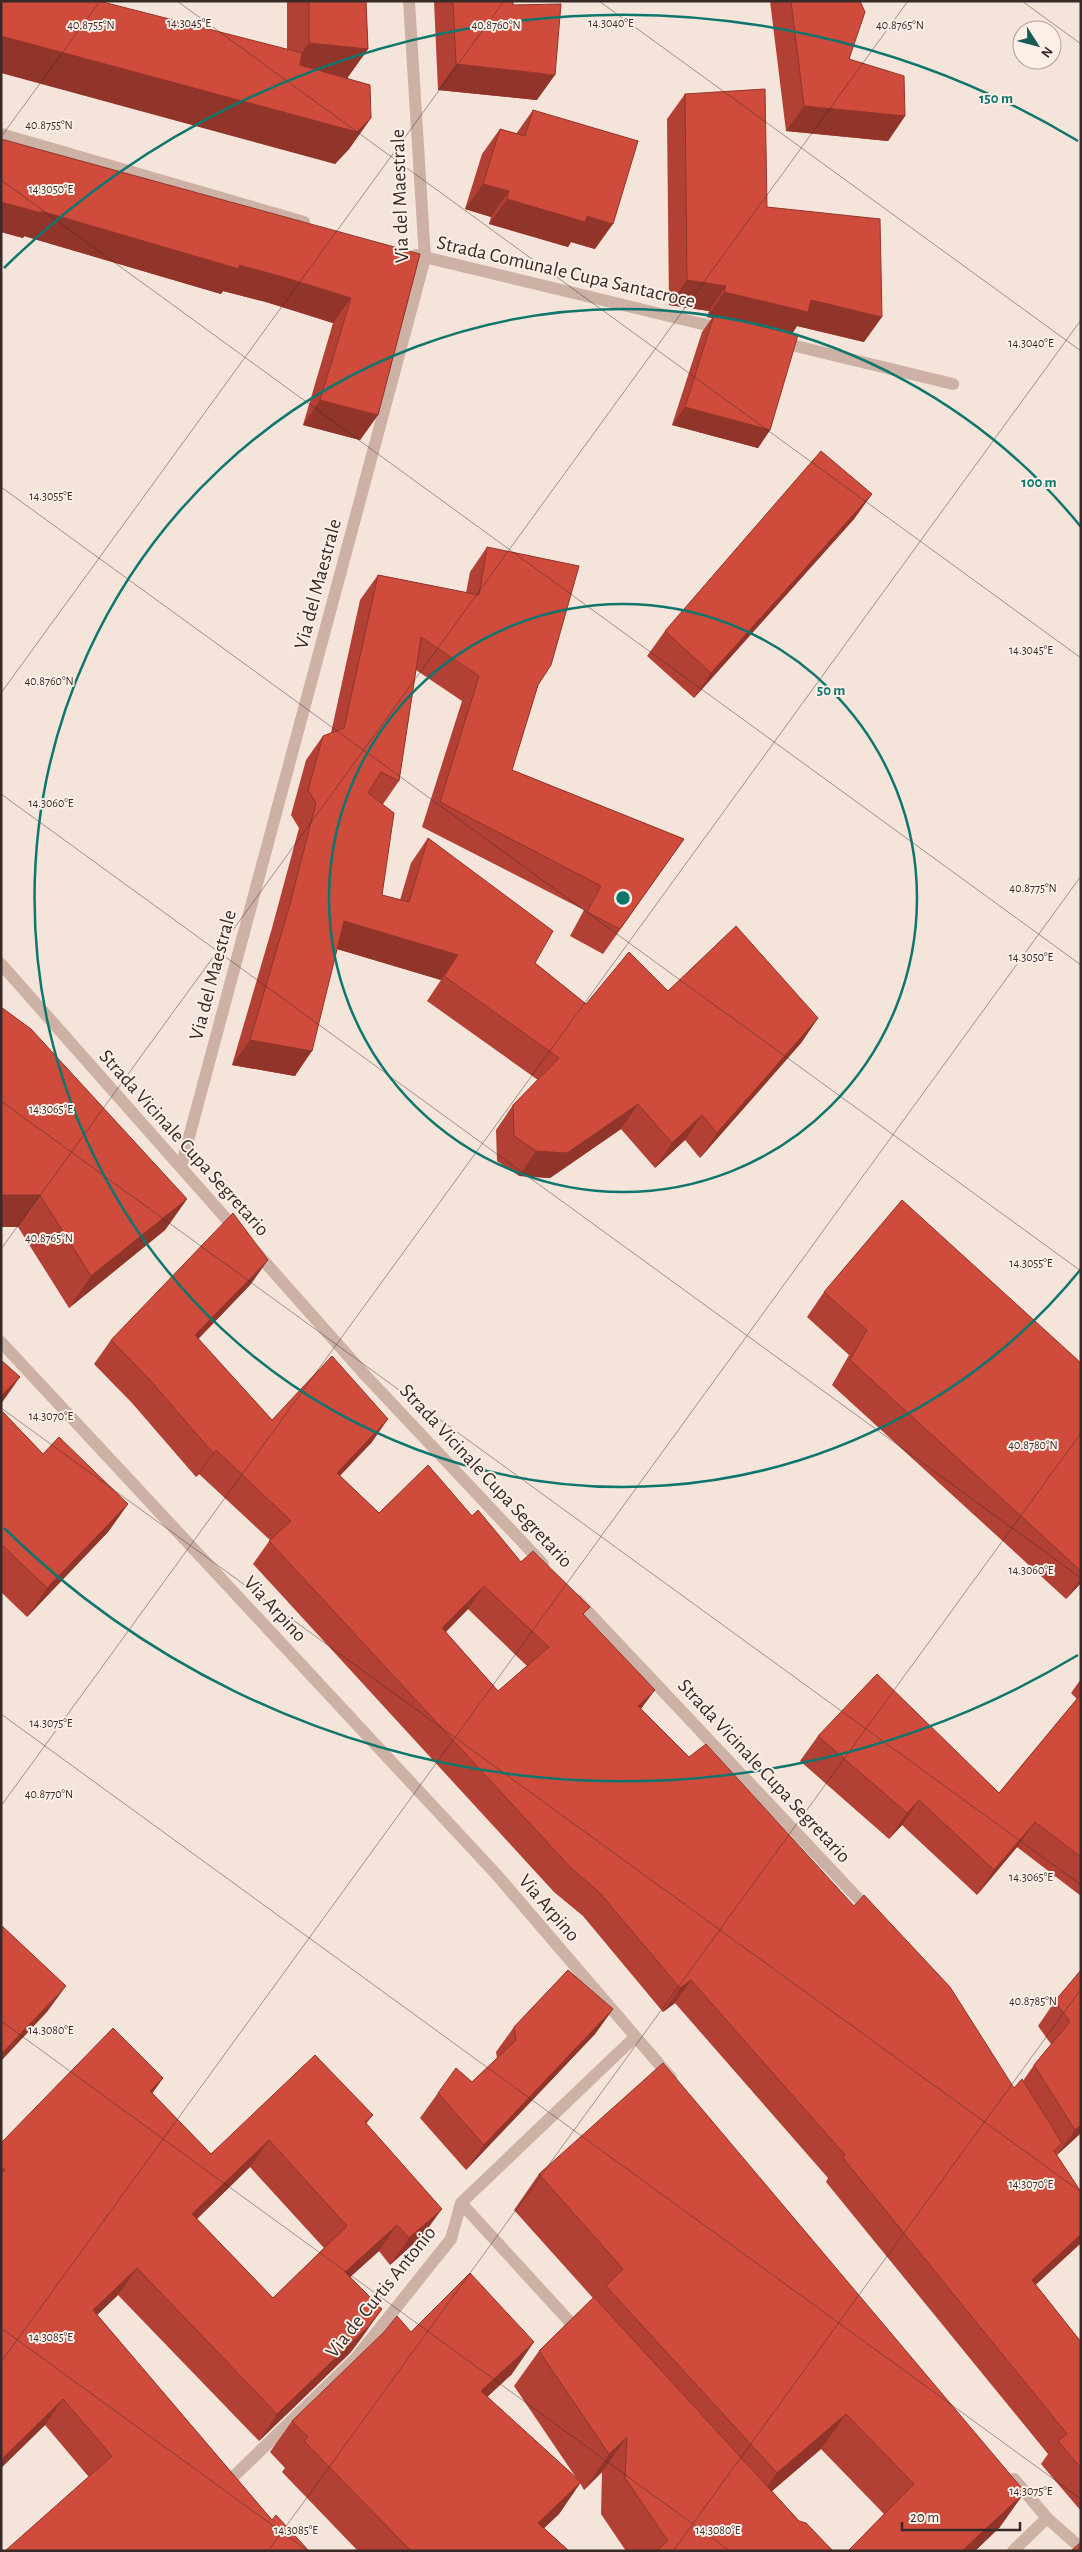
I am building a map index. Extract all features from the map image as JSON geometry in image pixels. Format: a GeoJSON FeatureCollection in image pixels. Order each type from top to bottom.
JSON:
{"type":"FeatureCollection","features":[{"type":"Feature","properties":{"kind":"street","name":"Via del Maestrale"},"geometry":{"type":"LineString","coordinates":[[181,1167],[425,258],[409,1]]}},
{"type":"Feature","properties":{"kind":"street"},"geometry":{"type":"LineString","coordinates":[[1,134],[312,225]]}},
{"type":"Feature","properties":{"kind":"street","name":"Strada Comunale Cupa Santacroce"},"geometry":{"type":"LineString","coordinates":[[406,252],[731,331]]}},
{"type":"Feature","properties":{"kind":"street"},"geometry":{"type":"LineString","coordinates":[[770,340],[953,384]]}},
{"type":"Feature","properties":{"kind":"street","name":"Strada Vicinale Cupa Segretario"},"geometry":{"type":"LineString","coordinates":[[1,964],[366,1376],[550,1571]]}},
{"type":"Feature","properties":{"kind":"street","name":"Via Arpino"},"geometry":{"type":"LineString","coordinates":[[1,1342],[496,1874],[680,2090]]}},
{"type":"Feature","properties":{"kind":"street","name":"Strada Vicinale Cupa Segretario"},"geometry":{"type":"LineString","coordinates":[[570,1592],[876,1917]]}},
{"type":"Feature","properties":{"kind":"street"},"geometry":{"type":"LineString","coordinates":[[588,2340],[461,2203],[635,2037]]}},
{"type":"Feature","properties":{"kind":"street","name":"Via de Curtis Antonio"},"geometry":{"type":"LineString","coordinates":[[229,2481],[356,2358],[451,2239],[461,2203]]}},
{"type":"Feature","properties":{"kind":"street"},"geometry":{"type":"LineString","coordinates":[[1009,2473],[1047,2518],[1081,2548]]}},
{"type":"Feature","properties":{"kind":"street"},"geometry":{"type":"LineString","coordinates":[[1013,2551],[1047,2518]]}},
{"type":"Feature","properties":{"kind":"building"},"geometry":{"type":"Polygon","coordinates":[[[1,1],[99,1],[302,53],[300,65],[370,85],[371,118],[357,132],[1,36],[1,1]]]}},
{"type":"Feature","properties":{"kind":"building"},"geometry":{"type":"Polygon","coordinates":[[[309,1],[366,1],[368,49],[309,43],[309,1]]]}},
{"type":"Feature","properties":{"kind":"building"},"geometry":{"type":"Polygon","coordinates":[[[453,1],[513,1],[513,5],[561,4],[555,75],[456,64],[453,1]]]}},
{"type":"Feature","properties":{"kind":"building"},"geometry":{"type":"Polygon","coordinates":[[[791,1],[860,1],[865,12],[849,59],[904,76],[905,116],[804,106],[791,1]]]}},
{"type":"Feature","properties":{"kind":"building"},"geometry":{"type":"Polygon","coordinates":[[[765,89],[767,207],[880,219],[882,317],[811,300],[808,312],[724,292],[726,286],[687,280],[685,94],[765,89]]]}},
{"type":"Feature","properties":{"kind":"building"},"geometry":{"type":"Polygon","coordinates":[[[533,110],[638,141],[613,224],[587,216],[585,222],[507,199],[509,191],[483,184],[500,129],[525,136],[533,110]]]}},
{"type":"Feature","properties":{"kind":"building"},"geometry":{"type":"Polygon","coordinates":[[[1,139],[420,254],[378,415],[320,400],[351,298],[283,277],[239,265],[239,269],[41,211],[41,213],[1,202],[1,139]]]}},
{"type":"Feature","properties":{"kind":"building"},"geometry":{"type":"Polygon","coordinates":[[[714,315],[798,335],[770,430],[685,407],[714,315]]]}},
{"type":"Feature","properties":{"kind":"building"},"geometry":{"type":"Polygon","coordinates":[[[821,451],[872,494],[711,673],[665,631],[821,451]]]}},
{"type":"Feature","properties":{"kind":"building"},"geometry":{"type":"Polygon","coordinates":[[[487,547],[579,566],[551,665],[538,685],[512,770],[684,839],[620,929],[587,912],[601,886],[440,802],[479,676],[421,637],[399,781],[381,772],[368,793],[394,813],[382,895],[409,902],[428,838],[553,931],[535,963],[586,1004],[629,952],[668,991],[736,926],[818,1018],[717,1133],[702,1115],[672,1143],[638,1104],[567,1153],[536,1151],[514,1136],[513,1105],[559,1058],[444,976],[458,955],[344,921],[312,1051],[250,1040],[290,904],[316,803],[308,790],[323,736],[344,728],[378,575],[479,595],[487,547]]]}},
{"type":"Feature","properties":{"kind":"building"},"geometry":{"type":"Polygon","coordinates":[[[1,1007],[31,1029],[187,1199],[91,1276],[40,1195],[1,1195],[1,1007]]]}},
{"type":"Feature","properties":{"kind":"building"},"geometry":{"type":"Polygon","coordinates":[[[902,1200],[1081,1363],[1081,1571],[850,1360],[867,1330],[824,1292],[902,1200]]]}},
{"type":"Feature","properties":{"kind":"building"},"geometry":{"type":"Polygon","coordinates":[[[233,1213],[268,1260],[195,1335],[272,1420],[332,1356],[388,1419],[337,1473],[379,1513],[428,1465],[472,1516],[478,1510],[521,1562],[533,1551],[590,1607],[583,1614],[655,1690],[638,1706],[689,1757],[706,1744],[854,1906],[864,1895],[950,1987],[1014,2088],[1022,2079],[1062,2143],[1054,2151],[1081,2192],[1081,2234],[1032,2280],[1081,2342],[1081,2468],[1058,2441],[1067,2434],[843,2158],[845,2155],[691,1980],[680,1988],[599,1892],[571,1868],[269,1541],[291,1521],[216,1450],[213,1453],[149,1379],[111,1340],[233,1213]],[[484,1586],[442,1628],[498,1691],[549,1647],[484,1586]]]}},
{"type":"Feature","properties":{"kind":"building"},"geometry":{"type":"Polygon","coordinates":[[[1,1360],[20,1377],[1,1396],[1,1360]]]}},
{"type":"Feature","properties":{"kind":"building"},"geometry":{"type":"Polygon","coordinates":[[[1,1410],[43,1454],[59,1437],[128,1504],[47,1588],[1,1544],[1,1410]]]}},
{"type":"Feature","properties":{"kind":"building"},"geometry":{"type":"Polygon","coordinates":[[[877,1674],[999,1793],[1081,1694],[1081,1857],[1035,1822],[994,1870],[919,1800],[907,1813],[818,1736],[877,1674]]]}},
{"type":"Feature","properties":{"kind":"building"},"geometry":{"type":"Polygon","coordinates":[[[1,1925],[66,1986],[1,2054],[1,1925]]]}},
{"type":"Feature","properties":{"kind":"building"},"geometry":{"type":"Polygon","coordinates":[[[568,1970],[613,2009],[484,2145],[438,2093],[456,2068],[472,2082],[516,2040],[514,2027],[568,1970]]]}},
{"type":"Feature","properties":{"kind":"building"},"geometry":{"type":"Polygon","coordinates":[[[1081,1970],[1081,2125],[1075,2130],[1034,2065],[1070,2022],[1055,2001],[1081,1970]]]}},
{"type":"Feature","properties":{"kind":"building"},"geometry":{"type":"Polygon","coordinates":[[[113,2028],[163,2078],[150,2091],[211,2154],[315,2055],[373,2115],[365,2122],[442,2209],[409,2238],[397,2225],[345,2272],[382,2309],[369,2326],[277,2414],[137,2268],[93,2310],[272,2520],[276,2515],[309,2551],[5,2551],[112,2456],[63,2399],[1,2460],[1,2174],[5,2170],[1,2167],[1,2143],[113,2028]],[[269,2140],[192,2214],[273,2298],[347,2226],[269,2140]]]}},
{"type":"Feature","properties":{"kind":"building"},"geometry":{"type":"Polygon","coordinates":[[[663,2063],[1025,2492],[962,2551],[848,2551],[914,2484],[846,2414],[777,2473],[606,2286],[623,2269],[539,2174],[663,2063]]]}},
{"type":"Feature","properties":{"kind":"building"},"geometry":{"type":"Polygon","coordinates":[[[470,2273],[534,2342],[481,2391],[581,2482],[538,2523],[569,2551],[411,2551],[304,2441],[308,2437],[292,2421],[384,2332],[397,2316],[411,2332],[470,2273]]]}},
{"type":"Feature","properties":{"kind":"building"},"geometry":{"type":"Polygon","coordinates":[[[594,2297],[799,2521],[806,2523],[833,2551],[659,2551],[658,2549],[668,2541],[625,2478],[627,2437],[609,2454],[539,2351],[594,2297]]]}},
{"type":"Feature","properties":{"kind":"building"},"geometry":{"type":"Polygon","coordinates":[[[1081,2542],[1081,2551],[1071,2551],[1081,2542]]]}}]}
